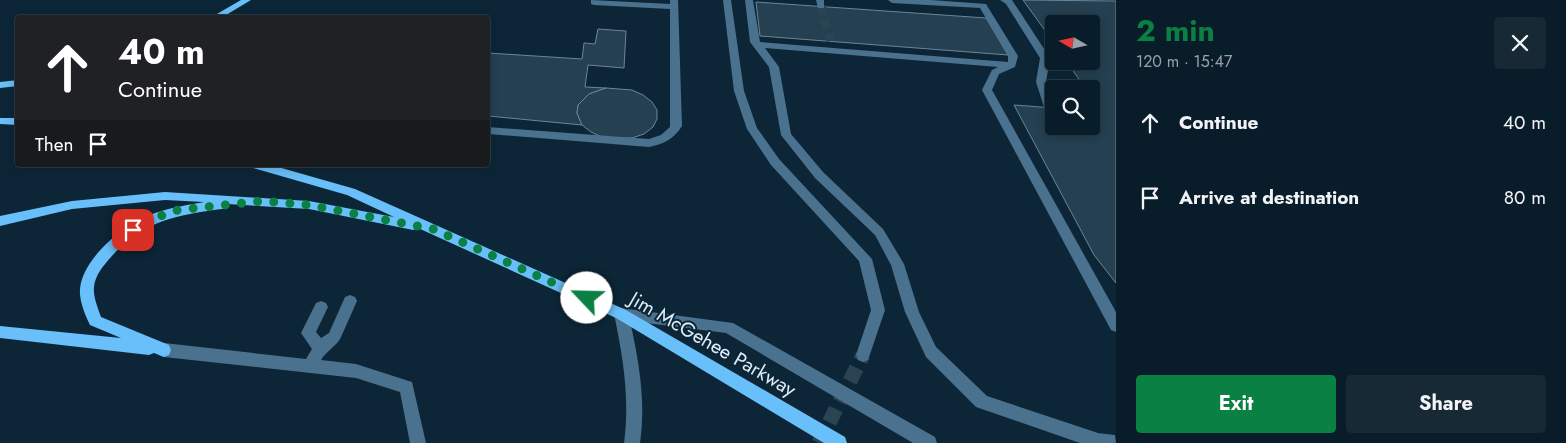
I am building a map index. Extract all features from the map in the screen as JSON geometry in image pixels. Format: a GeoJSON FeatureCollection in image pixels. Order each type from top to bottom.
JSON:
{"type":"FeatureCollection","features":[{"type":"Feature","properties":{"kind":"main road"},"geometry":{"type":"LineString","coordinates":[[220,15],[247,0]]}},
{"type":"Feature","properties":{"kind":"main road"},"geometry":{"type":"LineString","coordinates":[[228,15],[238,5]]}},
{"type":"Feature","properties":{"kind":"main road"},"geometry":{"type":"LineString","coordinates":[[0,85],[15,83]]}},
{"type":"Feature","properties":{"kind":"main road"},"geometry":{"type":"LineString","coordinates":[[0,121],[15,122]]}},
{"type":"Feature","properties":{"kind":"main road","name":"Jim McGehee Parkway"},"geometry":{"type":"LineString","coordinates":[[264,167],[351,192],[621,314],[840,443]]}},
{"type":"Feature","properties":{"kind":"main road"},"geometry":{"type":"LineString","coordinates":[[0,221],[72,205],[165,196],[309,205],[433,229]]}},
{"type":"Feature","properties":{"kind":"main road"},"geometry":{"type":"LineString","coordinates":[[164,350],[95,322],[87,290],[94,267],[117,240],[149,220],[178,210],[262,201]]}},
{"type":"Feature","properties":{"kind":"main road"},"geometry":{"type":"LineString","coordinates":[[0,332],[164,350]]}},
{"type":"Feature","properties":{"kind":"street"},"geometry":{"type":"LineString","coordinates":[[727,0],[739,91],[752,129],[775,162],[864,259],[878,310],[863,355]]}},
{"type":"Feature","properties":{"kind":"street"},"geometry":{"type":"LineString","coordinates":[[749,0],[755,42],[774,67],[786,135],[819,175],[879,232],[897,264],[912,312],[931,352],[982,402],[1098,441],[1115,443]]}},
{"type":"Feature","properties":{"kind":"street"},"geometry":{"type":"LineString","coordinates":[[892,0],[983,6],[1013,56],[1012,65]]}},
{"type":"Feature","properties":{"kind":"street"},"geometry":{"type":"LineString","coordinates":[[1004,0],[1010,2],[1045,58],[1041,82],[1045,95]]}},
{"type":"Feature","properties":{"kind":"street"},"geometry":{"type":"LineString","coordinates":[[490,131],[649,144],[660,141],[672,134],[677,126],[675,4],[594,1]]}},
{"type":"Feature","properties":{"kind":"street"},"geometry":{"type":"LineString","coordinates":[[758,45],[832,46],[1012,65]]}},
{"type":"Feature","properties":{"kind":"street"},"geometry":{"type":"LineString","coordinates":[[1012,65],[995,72],[987,90],[1116,326]]}},
{"type":"Feature","properties":{"kind":"street"},"geometry":{"type":"LineString","coordinates":[[309,367],[320,348],[334,337],[350,301]]}},
{"type":"Feature","properties":{"kind":"street"},"geometry":{"type":"LineString","coordinates":[[320,348],[308,333],[321,307]]}},
{"type":"Feature","properties":{"kind":"street"},"geometry":{"type":"LineString","coordinates":[[632,443],[635,427],[634,382],[621,314],[728,327],[929,443]]}},
{"type":"Feature","properties":{"kind":"street"},"geometry":{"type":"LineString","coordinates":[[164,350],[356,371],[407,387],[418,443]]}},
{"type":"Feature","properties":{"kind":"building"},"geometry":{"type":"Polygon","coordinates":[[[1023,0],[1116,1],[1116,283],[1094,255],[1014,105],[1045,107],[1045,135],[1100,135],[1100,80],[1080,80],[1072,70],[1100,70],[1100,15],[1045,15],[1045,31],[1023,0]]]}},
{"type":"Feature","properties":{"kind":"building"},"geometry":{"type":"Polygon","coordinates":[[[756,2],[986,18],[1008,55],[760,36],[756,2]]]}},
{"type":"Feature","properties":{"kind":"building"},"geometry":{"type":"Polygon","coordinates":[[[598,29],[626,31],[624,68],[588,65],[585,87],[606,88],[589,94],[578,105],[577,113],[582,125],[490,116],[490,53],[582,59],[584,43],[595,44],[598,29]]]}},
{"type":"Feature","properties":{"kind":"building"},"geometry":{"type":"Polygon","coordinates":[[[606,88],[632,90],[652,102],[657,110],[657,119],[653,127],[644,134],[632,138],[604,138],[582,125],[577,113],[578,105],[589,94],[606,88]]]}},
{"type":"Feature","properties":{"kind":"tunnel"},"geometry":{"type":"LineString","coordinates":[[821,6],[831,41]]}},
{"type":"Feature","properties":{"kind":"tunnel"},"geometry":{"type":"LineString","coordinates":[[819,443],[863,355]]}},
{"type":"Feature","properties":{"kind":"route"},"geometry":{"type":"LineString","coordinates":[[133,230],[149,220],[178,210],[262,201],[309,205],[433,229],[587,298]]}}]}
